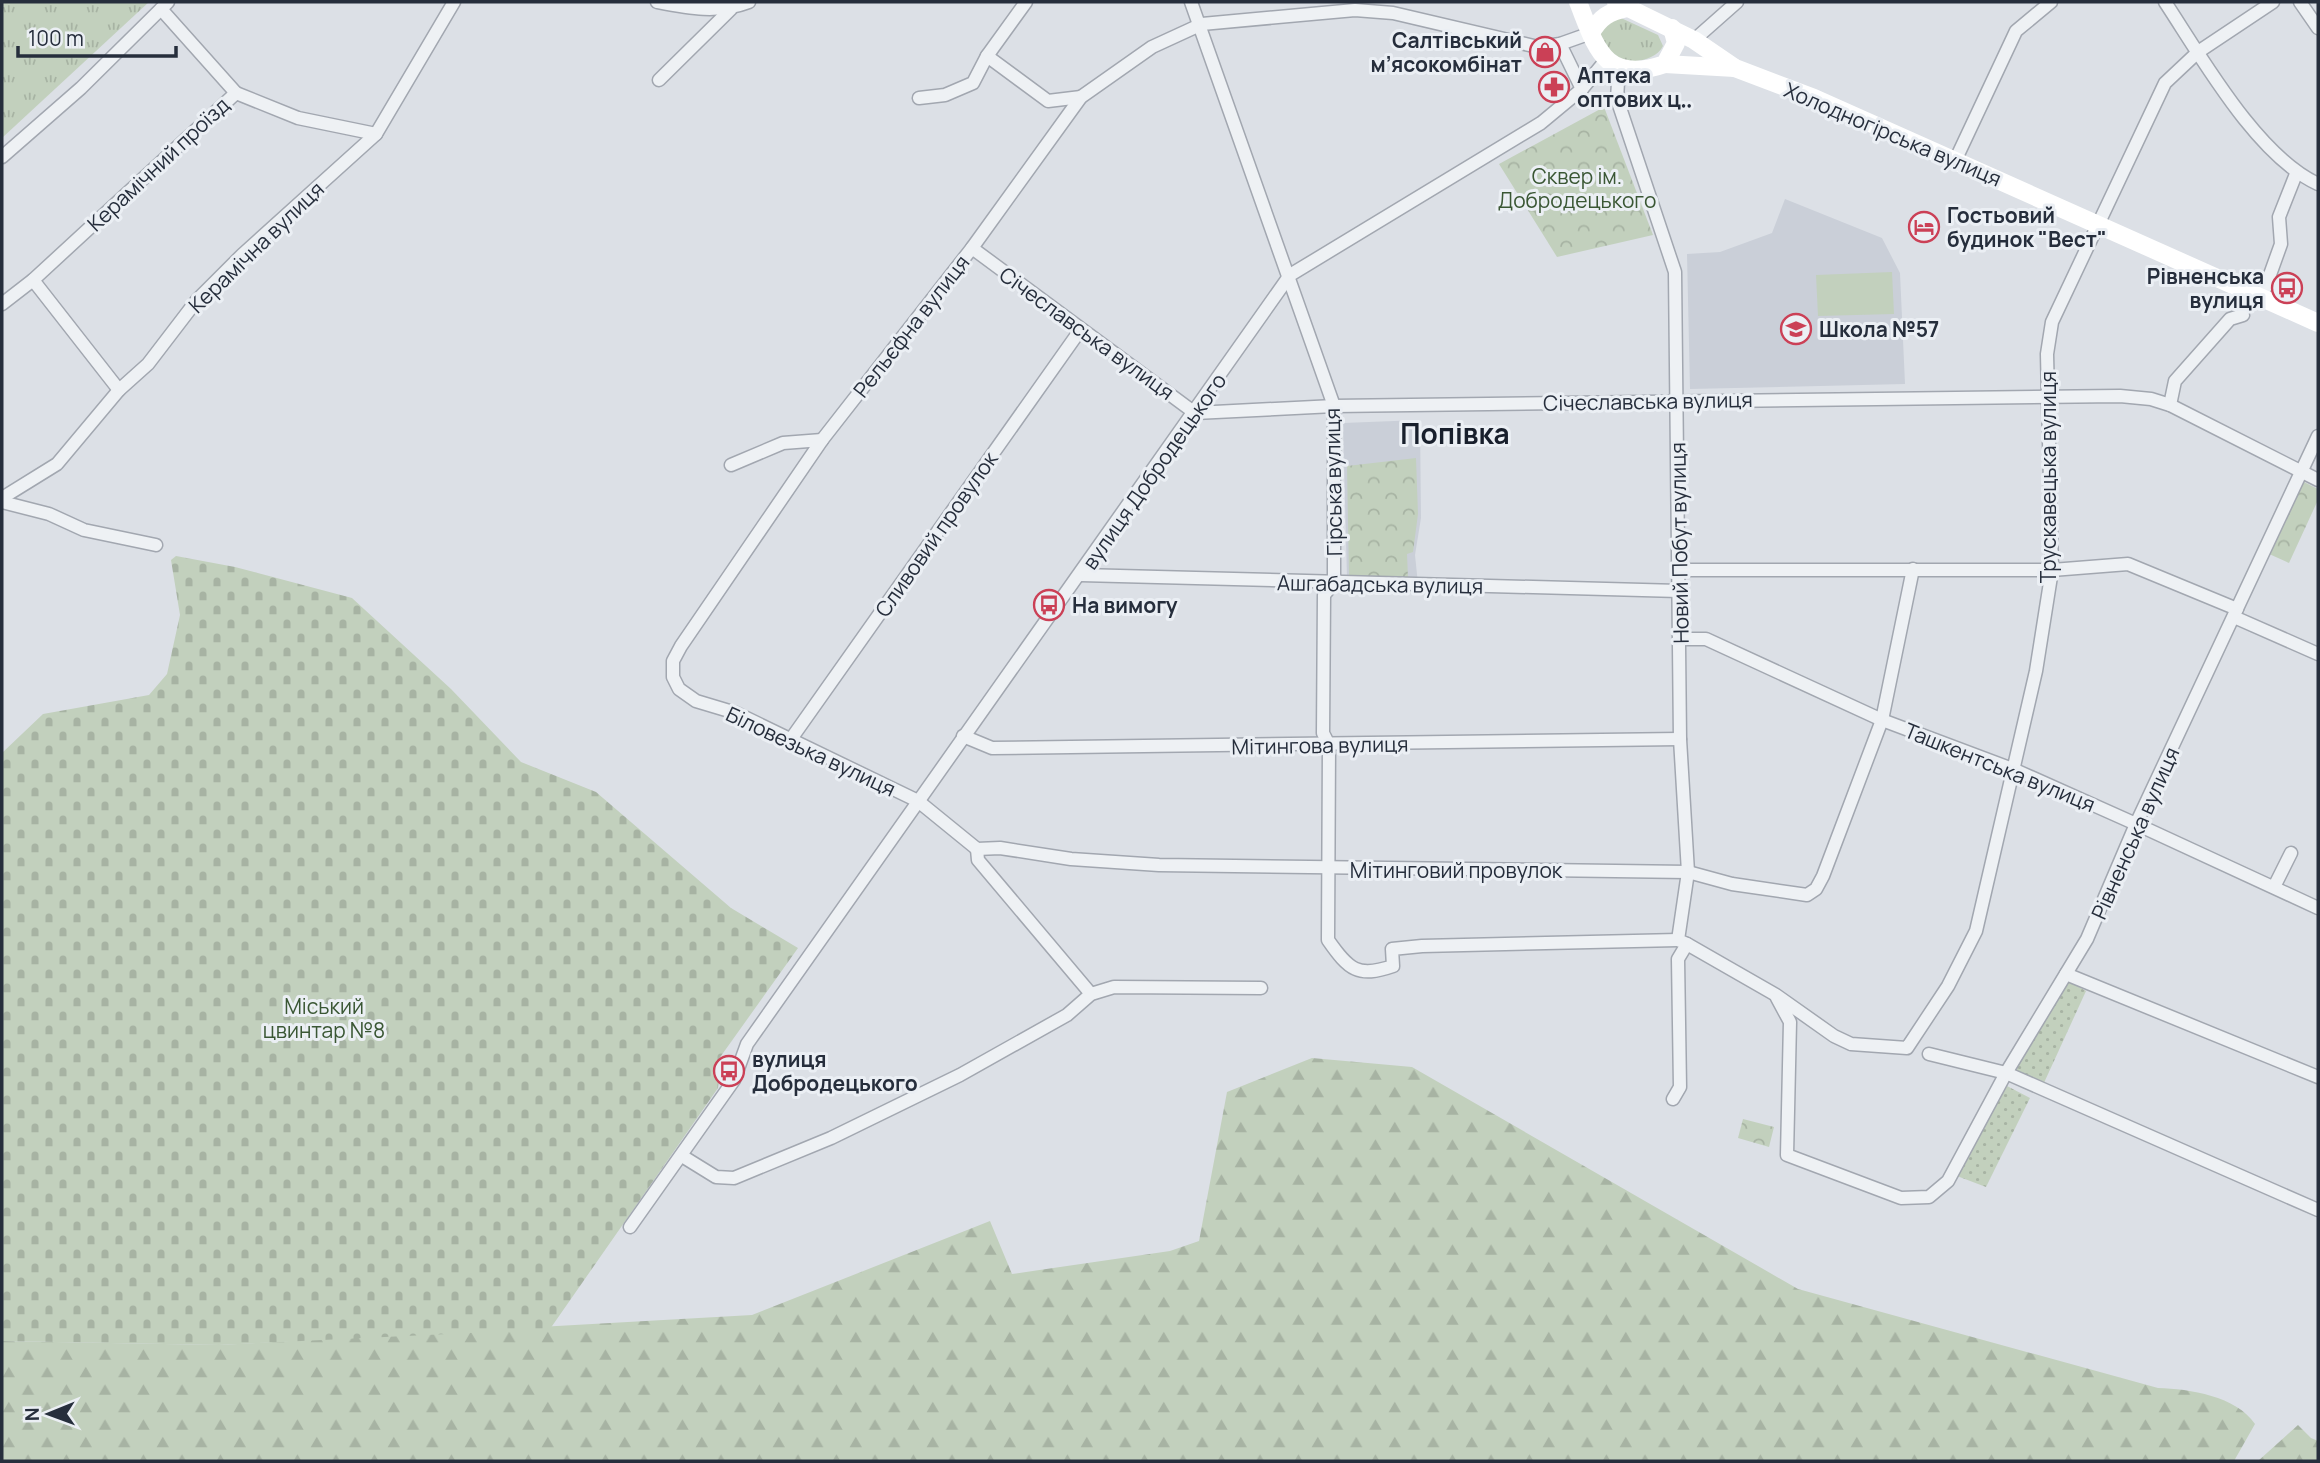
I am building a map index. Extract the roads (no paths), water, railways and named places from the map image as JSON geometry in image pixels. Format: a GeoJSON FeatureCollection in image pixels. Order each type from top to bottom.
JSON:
{"type":"FeatureCollection","features":[{"type":"Feature","properties":{"kind":"main road"},"geometry":{"type":"LineString","coordinates":[[1578,2],[1593,43],[1613,63],[1641,69],[1665,64],[1676,43],[1672,28],[1622,5],[1605,16],[1591,33]]}},
{"type":"Feature","properties":{"kind":"main road","name":"Холодногірська вулиця"},"geometry":{"type":"LineString","coordinates":[[1672,28],[1735,68],[1814,98],[2318,323]]}},
{"type":"Feature","properties":{"kind":"main road","name":"Холодногірська вулиця"},"geometry":{"type":"LineString","coordinates":[[1665,64],[1735,68]]}},
{"type":"Feature","properties":{"kind":"street","name":"Керамічна вулиця"},"geometry":{"type":"LineString","coordinates":[[2,500],[57,464],[119,390],[148,364],[197,300],[242,255],[376,134],[454,2]]}},
{"type":"Feature","properties":{"kind":"street"},"geometry":{"type":"LineString","coordinates":[[657,2],[693,9],[731,9],[749,2]]}},
{"type":"Feature","properties":{"kind":"street"},"geometry":{"type":"LineString","coordinates":[[919,98],[945,95],[973,83],[987,56],[1026,2]]}},
{"type":"Feature","properties":{"kind":"street","name":"Гірська вулиця"},"geometry":{"type":"LineString","coordinates":[[1191,2],[1202,24],[1267,219],[1290,275],[1334,406],[1334,583],[1324,595],[1323,733],[1329,745],[1328,940],[1339,956],[1357,970],[1370,974],[1393,966],[1392,949],[1422,946],[1682,942]]}},
{"type":"Feature","properties":{"kind":"street"},"geometry":{"type":"LineString","coordinates":[[1694,40],[1719,8],[1737,2]]}},
{"type":"Feature","properties":{"kind":"street"},"geometry":{"type":"LineString","coordinates":[[1955,161],[2016,31],[2051,2]]}},
{"type":"Feature","properties":{"kind":"street"},"geometry":{"type":"LineString","coordinates":[[2165,2],[2261,139],[2296,174],[2318,184]]}},
{"type":"Feature","properties":{"kind":"street","name":"Трускавецька вулиця"},"geometry":{"type":"LineString","coordinates":[[1776,995],[1834,1036],[1851,1044],[1907,1048],[1948,986],[1976,931],[2015,770],[2052,570],[2047,354],[2052,322],[2165,83],[2198,52],[2273,2]]}},
{"type":"Feature","properties":{"kind":"street"},"geometry":{"type":"LineString","coordinates":[[2300,2],[2318,28]]}},
{"type":"Feature","properties":{"kind":"street"},"geometry":{"type":"LineString","coordinates":[[2,157],[81,88],[164,5],[236,93]]}},
{"type":"Feature","properties":{"kind":"street"},"geometry":{"type":"LineString","coordinates":[[659,80],[731,9]]}},
{"type":"Feature","properties":{"kind":"street","name":"Рельєфна вулиця"},"geometry":{"type":"LineString","coordinates":[[673,677],[673,661],[681,646],[822,440],[972,248],[1081,97],[1152,47],[1202,24],[1355,10],[1393,13],[1538,47],[1560,44],[1591,33]]}},
{"type":"Feature","properties":{"kind":"street"},"geometry":{"type":"LineString","coordinates":[[1560,44],[1582,89]]}},
{"type":"Feature","properties":{"kind":"street"},"geometry":{"type":"LineString","coordinates":[[987,56],[1048,101],[1081,97]]}},
{"type":"Feature","properties":{"kind":"street","name":"вулиця Добродецького"},"geometry":{"type":"LineString","coordinates":[[630,1227],[734,1080],[747,1044],[963,736],[1081,575],[1290,275],[1459,175],[1541,122],[1613,63]]}},
{"type":"Feature","properties":{"kind":"street","name":"Новий Побут вулиця"},"geometry":{"type":"LineString","coordinates":[[1613,63],[1617,99],[1673,257],[1680,739],[1688,872],[1678,959],[1679,1087],[1673,1099]]}},
{"type":"Feature","properties":{"kind":"street","name":"Керамічний проїзд"},"geometry":{"type":"LineString","coordinates":[[2,304],[33,280],[236,93],[298,118],[376,134]]}},
{"type":"Feature","properties":{"kind":"street"},"geometry":{"type":"LineString","coordinates":[[2262,297],[2281,244],[2279,216],[2296,174]]}},
{"type":"Feature","properties":{"kind":"street","name":"Січеславська вулиця"},"geometry":{"type":"LineString","coordinates":[[972,248],[1195,413],[1334,406],[2120,396],[2151,399],[2169,405],[2318,480]]}},
{"type":"Feature","properties":{"kind":"street"},"geometry":{"type":"LineString","coordinates":[[33,280],[119,390]]}},
{"type":"Feature","properties":{"kind":"street"},"geometry":{"type":"LineString","coordinates":[[2169,405],[2175,382],[2230,319],[2243,315]]}},
{"type":"Feature","properties":{"kind":"street","name":"Сливовий провулок"},"geometry":{"type":"LineString","coordinates":[[791,739],[1081,329]]}},
{"type":"Feature","properties":{"kind":"street","name":"Рівненська вулиця"},"geometry":{"type":"LineString","coordinates":[[1776,995],[1790,1022],[1787,1155],[1901,1198],[1929,1197],[1948,1181],[2006,1073],[2087,939],[2136,824],[2318,436]]}},
{"type":"Feature","properties":{"kind":"street"},"geometry":{"type":"LineString","coordinates":[[731,465],[783,443],[822,440]]}},
{"type":"Feature","properties":{"kind":"street"},"geometry":{"type":"LineString","coordinates":[[2,500],[49,513],[84,530],[156,544]]}},
{"type":"Feature","properties":{"kind":"street"},"geometry":{"type":"LineString","coordinates":[[1679,570],[2052,570],[2128,564],[2318,654]]}},
{"type":"Feature","properties":{"kind":"street"},"geometry":{"type":"LineString","coordinates":[[1882,720],[1913,569]]}},
{"type":"Feature","properties":{"kind":"street","name":"Ашгабадська вулиця"},"geometry":{"type":"LineString","coordinates":[[1081,575],[1679,591]]}},
{"type":"Feature","properties":{"kind":"street","name":"Ташкентська вулиця"},"geometry":{"type":"LineString","coordinates":[[1680,639],[1706,639],[1882,720],[2015,770],[2318,908]]}},
{"type":"Feature","properties":{"kind":"street","name":"Біловезька вулиця"},"geometry":{"type":"LineString","coordinates":[[673,677],[679,689],[696,701],[736,713],[918,801],[977,849]]}},
{"type":"Feature","properties":{"kind":"street","name":"Мітинговий провулок"},"geometry":{"type":"LineString","coordinates":[[977,849],[1000,848],[1071,859],[1159,865],[1688,872],[1732,884],[1807,895],[1816,889],[1882,720]]}},
{"type":"Feature","properties":{"kind":"street","name":"Мітингова вулиця"},"geometry":{"type":"LineString","coordinates":[[963,736],[992,748],[1680,739]]}},
{"type":"Feature","properties":{"kind":"street"},"geometry":{"type":"LineString","coordinates":[[977,849],[978,860],[1091,994]]}},
{"type":"Feature","properties":{"kind":"street"},"geometry":{"type":"LineString","coordinates":[[2274,887],[2291,853]]}},
{"type":"Feature","properties":{"kind":"street"},"geometry":{"type":"LineString","coordinates":[[1682,942],[1776,995]]}},
{"type":"Feature","properties":{"kind":"street"},"geometry":{"type":"LineString","coordinates":[[2066,974],[2318,1077]]}},
{"type":"Feature","properties":{"kind":"street"},"geometry":{"type":"LineString","coordinates":[[682,1156],[716,1177],[734,1178],[831,1138],[960,1075],[1067,1015],[1091,994],[1114,987],[1261,988]]}},
{"type":"Feature","properties":{"kind":"street"},"geometry":{"type":"LineString","coordinates":[[1929,1054],[2006,1073],[2318,1210]]}},
{"type":"Feature","properties":{"kind":"place","name":"Салтівський м’ясокомбінат"},"geometry":{"type":"Point","coordinates":[1545,52]}},
{"type":"Feature","properties":{"kind":"place","name":"Аптека оптових ц‥"},"geometry":{"type":"Point","coordinates":[1554,87]}},
{"type":"Feature","properties":{"kind":"place","name":"Гостьовий будинок \"Вест\""},"geometry":{"type":"Point","coordinates":[1924,227]}},
{"type":"Feature","properties":{"kind":"place","name":"Рівненська вулиця"},"geometry":{"type":"Point","coordinates":[2287,288]}},
{"type":"Feature","properties":{"kind":"place","name":"Школа №57"},"geometry":{"type":"Point","coordinates":[1796,329]}},
{"type":"Feature","properties":{"kind":"place","name":"На вимогу"},"geometry":{"type":"Point","coordinates":[1049,605]}},
{"type":"Feature","properties":{"kind":"place","name":"вулиця Добродецького"},"geometry":{"type":"Point","coordinates":[729,1071]}},
{"type":"Feature","properties":{"kind":"district","name":"Попівка"},"geometry":{"type":"Point","coordinates":[1455,433]}},
{"type":"Feature","properties":{"kind":"park label","name":"Сквер ім. Добродецького"},"geometry":{"type":"Point","coordinates":[1577,188]}},
{"type":"Feature","properties":{"kind":"park label","name":"Міський цвинтар №8"},"geometry":{"type":"Point","coordinates":[324,1018]}}]}
